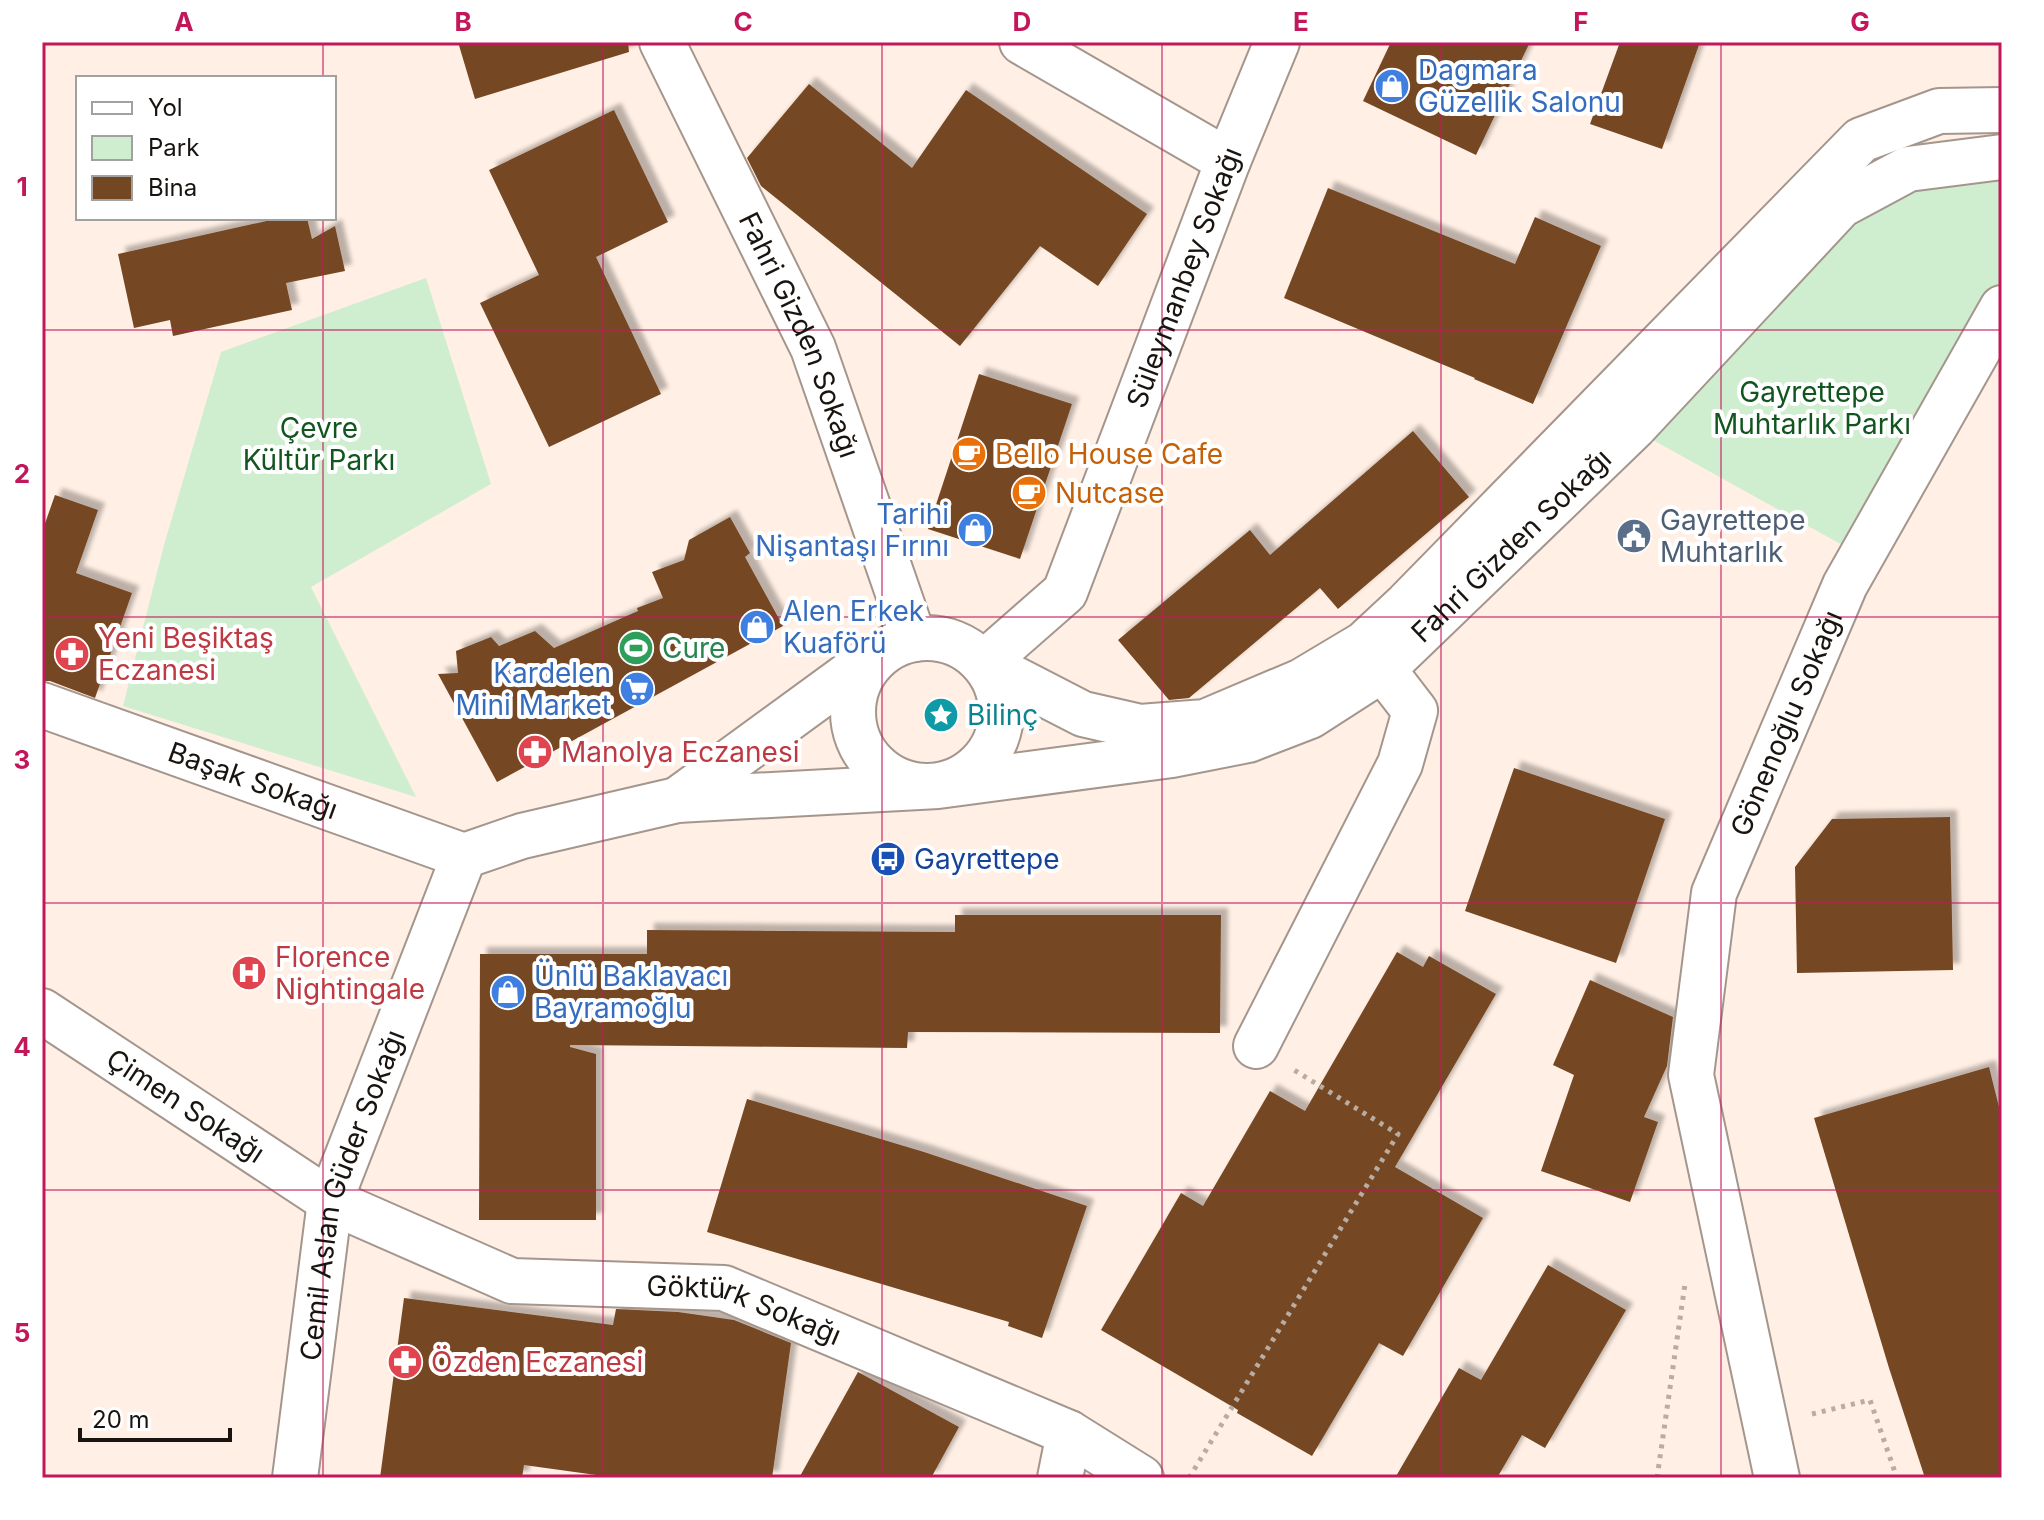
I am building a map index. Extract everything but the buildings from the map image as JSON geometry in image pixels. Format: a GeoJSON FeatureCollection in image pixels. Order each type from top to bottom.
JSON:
{"type":"FeatureCollection","features":[{"type":"Feature","properties":{"kind":"street","name":"Fahri Gizden Sokağı"},"geometry":{"type":"LineString","coordinates":[[662,42],[813,348],[898,644]]}},
{"type":"Feature","properties":{"kind":"street","name":"Süleymanbey Sokağı"},"geometry":{"type":"LineString","coordinates":[[984,663],[1065,592],[1228,161],[1277,42]]}},
{"type":"Feature","properties":{"kind":"street"},"geometry":{"type":"LineString","coordinates":[[1036,46],[1228,161]]}},
{"type":"Feature","properties":{"kind":"street","name":"Fahri Gizden Sokağı"},"geometry":{"type":"LineString","coordinates":[[984,663],[1083,714],[1140,727],[1205,722],[1302,681],[1373,656],[1407,604],[1861,140],[1939,111],[2002,110]]}},
{"type":"Feature","properties":{"kind":"street","name":"Fahri Gizden Sokağı"},"geometry":{"type":"LineString","coordinates":[[938,786],[1172,755],[1248,740],[1310,716],[1373,656],[1634,427],[1841,205],[1908,169],[2002,157]]}},
{"type":"Feature","properties":{"kind":"street","name":"Gönenoğlu Sokağı"},"geometry":{"type":"LineString","coordinates":[[1777,1478],[1691,1075],[1714,893],[1845,585],[2002,308]]}},
{"type":"Feature","properties":{"kind":"street"},"geometry":{"type":"LineString","coordinates":[[464,856],[522,836],[677,800],[938,786],[959,779],[978,767],[993,748],[1000,727],[1001,704],[996,682],[984,663],[964,647],[939,638],[898,644],[677,800]]}},
{"type":"Feature","properties":{"kind":"street"},"geometry":{"type":"LineString","coordinates":[[898,644],[857,685],[852,710],[856,736],[868,759],[887,776],[911,785],[938,786]]}},
{"type":"Feature","properties":{"kind":"street"},"geometry":{"type":"LineString","coordinates":[[1256,1046],[1400,764],[1415,711],[1373,656]]}},
{"type":"Feature","properties":{"kind":"street","name":"Başak Sokağı"},"geometry":{"type":"LineString","coordinates":[[42,705],[464,856]]}},
{"type":"Feature","properties":{"kind":"street","name":"Cemil Aslan Güder Sokağı"},"geometry":{"type":"LineString","coordinates":[[295,1478],[330,1201],[464,856]]}},
{"type":"Feature","properties":{"kind":"street","name":"Çimen Sokağı"},"geometry":{"type":"LineString","coordinates":[[42,1011],[330,1201]]}},
{"type":"Feature","properties":{"kind":"street","name":"Göktürk Sokağı"},"geometry":{"type":"LineString","coordinates":[[330,1201],[512,1281],[724,1288],[1069,1433],[1141,1478]]}},
{"type":"Feature","properties":{"kind":"street"},"geometry":{"type":"LineString","coordinates":[[1060,1478],[1069,1433]]}},
{"type":"Feature","properties":{"kind":"path"},"geometry":{"type":"LineString","coordinates":[[1189,1478],[1398,1134],[1256,1046]]}},
{"type":"Feature","properties":{"kind":"path"},"geometry":{"type":"LineString","coordinates":[[1657,1478],[1686,1280]]}},
{"type":"Feature","properties":{"kind":"path"},"geometry":{"type":"LineString","coordinates":[[1765,1425],[1870,1400],[1897,1478]]}},
{"type":"Feature","properties":{"kind":"green space","name":"Gayrettepe Muhtarlık Parkı"},"geometry":{"type":"Polygon","coordinates":[[[2002,175],[2002,284],[1853,551],[1644,435],[1871,189],[2002,175]]]}},
{"type":"Feature","properties":{"kind":"green space","name":"Çevre Kültür Parkı"},"geometry":{"type":"Polygon","coordinates":[[[426,278],[491,484],[311,587],[416,797],[123,706],[164,545],[221,352],[426,278]]]}},
{"type":"Feature","properties":{"kind":"place","name":"Dagmara Güzellik Salonu"},"geometry":{"type":"Point","coordinates":[1392,86]}},
{"type":"Feature","properties":{"kind":"place","name":"Bello House Cafe"},"geometry":{"type":"Point","coordinates":[969,454]}},
{"type":"Feature","properties":{"kind":"place","name":"Nutcase"},"geometry":{"type":"Point","coordinates":[1029,493]}},
{"type":"Feature","properties":{"kind":"place","name":"Tarihi Nişantaşı Fırını"},"geometry":{"type":"Point","coordinates":[975,530]}},
{"type":"Feature","properties":{"kind":"place","name":"Gayrettepe Muhtarlık"},"geometry":{"type":"Point","coordinates":[1634,536]}},
{"type":"Feature","properties":{"kind":"place","name":"Alen Erkek Kuaförü"},"geometry":{"type":"Point","coordinates":[757,627]}},
{"type":"Feature","properties":{"kind":"place","name":"Cure"},"geometry":{"type":"Point","coordinates":[636,648]}},
{"type":"Feature","properties":{"kind":"place","name":"Yeni Beşiktaş Eczanesi"},"geometry":{"type":"Point","coordinates":[72,654]}},
{"type":"Feature","properties":{"kind":"place","name":"Kardelen Mini Market"},"geometry":{"type":"Point","coordinates":[637,689]}},
{"type":"Feature","properties":{"kind":"place","name":"Bilinç"},"geometry":{"type":"Point","coordinates":[941,715]}},
{"type":"Feature","properties":{"kind":"place","name":"Manolya Eczanesi"},"geometry":{"type":"Point","coordinates":[535,752]}},
{"type":"Feature","properties":{"kind":"place","name":"Gayrettepe"},"geometry":{"type":"Point","coordinates":[888,859]}},
{"type":"Feature","properties":{"kind":"place","name":"Florence Nightingale"},"geometry":{"type":"Point","coordinates":[249,973]}},
{"type":"Feature","properties":{"kind":"place","name":"Ünlü Baklavacı Bayramoğlu"},"geometry":{"type":"Point","coordinates":[508,992]}},
{"type":"Feature","properties":{"kind":"place","name":"Özden Eczanesi"},"geometry":{"type":"Point","coordinates":[405,1362]}}]}
